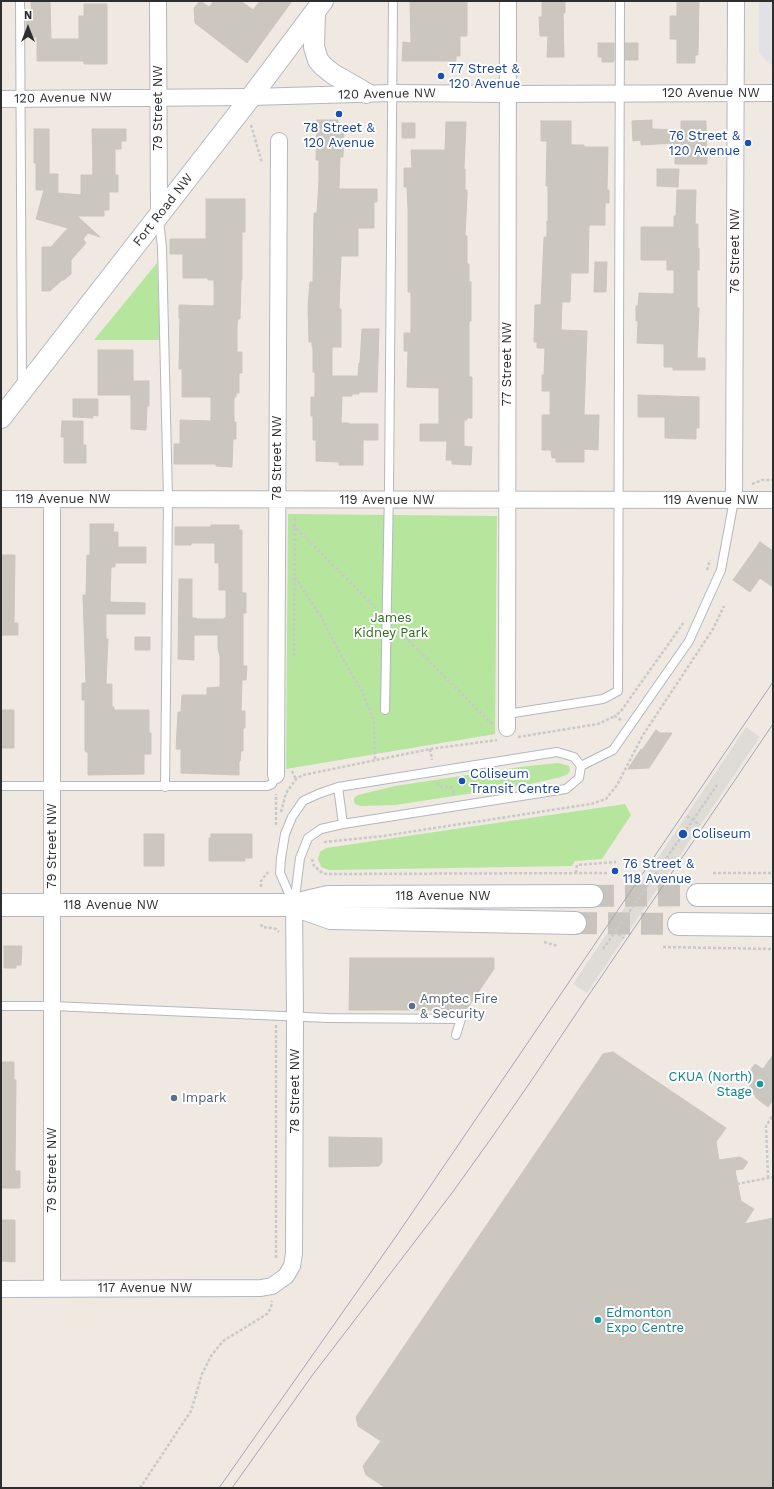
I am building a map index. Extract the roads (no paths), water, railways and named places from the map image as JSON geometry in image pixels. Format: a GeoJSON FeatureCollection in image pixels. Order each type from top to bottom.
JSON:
{"type":"FeatureCollection","features":[{"type":"Feature","properties":{"kind":"main road"},"geometry":{"type":"LineString","coordinates":[[698,895],[773,895]]}},
{"type":"Feature","properties":{"kind":"main road","name":"118 Avenue NW"},"geometry":{"type":"LineString","coordinates":[[1,905],[294,904],[328,897],[592,896]]}},
{"type":"Feature","properties":{"kind":"main road","name":"118 Avenue NW"},"geometry":{"type":"LineString","coordinates":[[294,904],[331,918],[575,923]]}},
{"type":"Feature","properties":{"kind":"main road"},"geometry":{"type":"LineString","coordinates":[[679,924],[773,925]]}},
{"type":"Feature","properties":{"kind":"street","name":"79 Street NW"},"geometry":{"type":"LineString","coordinates":[[158,1],[159,216]]}},
{"type":"Feature","properties":{"kind":"street","name":"77 Street NW"},"geometry":{"type":"LineString","coordinates":[[507,730],[508,1]]}},
{"type":"Feature","properties":{"kind":"street","name":"76 Street NW"},"geometry":{"type":"LineString","coordinates":[[734,500],[736,1]]}},
{"type":"Feature","properties":{"kind":"street"},"geometry":{"type":"LineString","coordinates":[[316,7],[314,48],[318,60],[333,74],[366,93]]}},
{"type":"Feature","properties":{"kind":"street","name":"Fort Road NW"},"geometry":{"type":"LineString","coordinates":[[1,418],[251,97],[316,7]]}},
{"type":"Feature","properties":{"kind":"street","name":"120 Avenue NW"},"geometry":{"type":"LineString","coordinates":[[1,99],[251,97],[366,93],[773,93]]}},
{"type":"Feature","properties":{"kind":"street","name":"78 Street NW"},"geometry":{"type":"LineString","coordinates":[[276,775],[279,141]]}},
{"type":"Feature","properties":{"kind":"street","name":"119 Avenue NW"},"geometry":{"type":"LineString","coordinates":[[1,499],[773,500]]}},
{"type":"Feature","properties":{"kind":"street","name":"79 Street NW"},"geometry":{"type":"LineString","coordinates":[[52,499],[52,1289]]}},
{"type":"Feature","properties":{"kind":"street","name":"78 Street NW"},"geometry":{"type":"LineString","coordinates":[[286,1276],[292,1266],[294,1253],[294,904]]}},
{"type":"Feature","properties":{"kind":"street","name":"117 Avenue NW"},"geometry":{"type":"LineString","coordinates":[[1,1289],[261,1288],[272,1286],[286,1276]]}},
{"type":"Feature","properties":{"kind":"lane"},"geometry":{"type":"LineString","coordinates":[[20,1],[22,392]]}},
{"type":"Feature","properties":{"kind":"lane"},"geometry":{"type":"LineString","coordinates":[[385,710],[393,1]]}},
{"type":"Feature","properties":{"kind":"lane"},"geometry":{"type":"LineString","coordinates":[[507,730],[603,699],[618,692],[620,1]]}},
{"type":"Feature","properties":{"kind":"lane"},"geometry":{"type":"LineString","coordinates":[[159,216],[162,247],[168,499],[165,786]]}},
{"type":"Feature","properties":{"kind":"lane"},"geometry":{"type":"LineString","coordinates":[[581,766],[613,750],[689,640],[721,570],[734,500]]}},
{"type":"Feature","properties":{"kind":"lane"},"geometry":{"type":"LineString","coordinates":[[557,752],[574,757],[581,766],[579,778],[566,789],[343,824],[321,829],[308,838],[300,858],[294,904],[280,873],[285,834],[292,817],[303,801],[338,787],[557,752]]}},
{"type":"Feature","properties":{"kind":"lane"},"geometry":{"type":"LineString","coordinates":[[1,786],[267,786],[272,784],[276,775]]}},
{"type":"Feature","properties":{"kind":"lane"},"geometry":{"type":"LineString","coordinates":[[338,787],[343,824]]}},
{"type":"Feature","properties":{"kind":"lane"},"geometry":{"type":"LineString","coordinates":[[1,1006],[52,1006],[295,1017],[460,1019],[456,1035]]}},
{"type":"Feature","properties":{"kind":"tunnel"},"geometry":{"type":"LineString","coordinates":[[592,896],[698,895]]}},
{"type":"Feature","properties":{"kind":"tunnel"},"geometry":{"type":"LineString","coordinates":[[575,923],[679,924]]}},
{"type":"Feature","properties":{"kind":"tram line"},"geometry":{"type":"LineString","coordinates":[[219,1488],[397,1235],[773,682]]}},
{"type":"Feature","properties":{"kind":"tram line"},"geometry":{"type":"LineString","coordinates":[[232,1488],[311,1377],[452,1193],[490,1140],[773,724]]}},
{"type":"Feature","properties":{"kind":"place","name":"77 Street & 120 Avenue"},"geometry":{"type":"Point","coordinates":[441,76]}},
{"type":"Feature","properties":{"kind":"place","name":"78 Street & 120 Avenue"},"geometry":{"type":"Point","coordinates":[339,114]}},
{"type":"Feature","properties":{"kind":"place","name":"76 Street & 120 Avenue"},"geometry":{"type":"Point","coordinates":[748,143]}},
{"type":"Feature","properties":{"kind":"place","name":"Coliseum Transit Centre"},"geometry":{"type":"Point","coordinates":[462,781]}},
{"type":"Feature","properties":{"kind":"place","name":"Coliseum"},"geometry":{"type":"Point","coordinates":[683,834]}},
{"type":"Feature","properties":{"kind":"place","name":"76 Street & 118 Avenue"},"geometry":{"type":"Point","coordinates":[615,871]}},
{"type":"Feature","properties":{"kind":"place","name":"Amptec Fire & Security"},"geometry":{"type":"Point","coordinates":[412,1006]}},
{"type":"Feature","properties":{"kind":"place","name":"CKUA (North) Stage"},"geometry":{"type":"Point","coordinates":[760,1084]}},
{"type":"Feature","properties":{"kind":"place","name":"Impark"},"geometry":{"type":"Point","coordinates":[174,1098]}},
{"type":"Feature","properties":{"kind":"place","name":"Edmonton Expo Centre"},"geometry":{"type":"Point","coordinates":[598,1320]}},
{"type":"Feature","properties":{"kind":"park label","name":"James Kidney Park"},"geometry":{"type":"Point","coordinates":[391,626]}}]}
